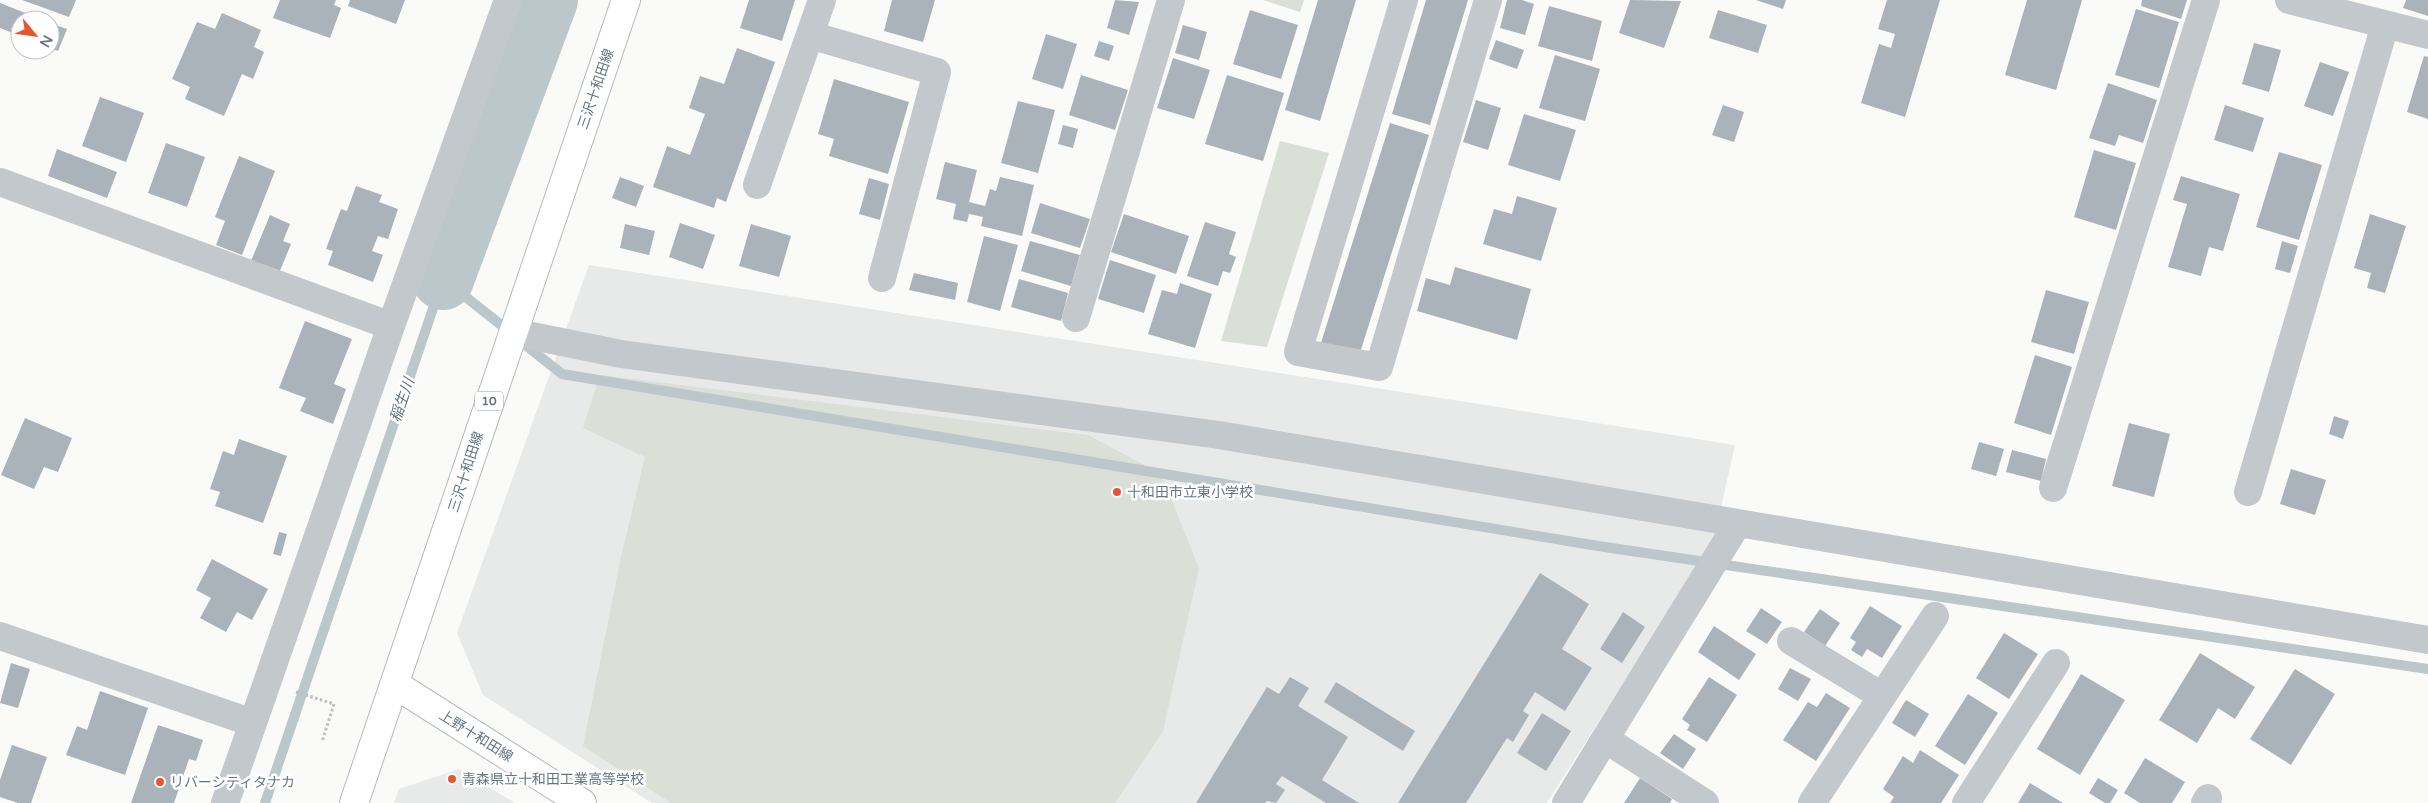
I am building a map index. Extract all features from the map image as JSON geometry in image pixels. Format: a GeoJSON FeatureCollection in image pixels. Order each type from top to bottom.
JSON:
{"type":"FeatureCollection","features":[{"type":"Feature","properties":{"kind":"main road","name":"三沢十和田線"},"geometry":{"type":"LineString","coordinates":[[354,803],[396,686],[512,332],[626,0]]}},
{"type":"Feature","properties":{"kind":"main road","name":"上野十和田線"},"geometry":{"type":"LineString","coordinates":[[396,686],[582,803]]}},
{"type":"Feature","properties":{"kind":"street"},"geometry":{"type":"LineString","coordinates":[[225,803],[390,326],[508,0]]}},
{"type":"Feature","properties":{"kind":"street"},"geometry":{"type":"LineString","coordinates":[[757,185],[822,0]]}},
{"type":"Feature","properties":{"kind":"street"},"geometry":{"type":"LineString","coordinates":[[1076,318],[1172,0]]}},
{"type":"Feature","properties":{"kind":"street"},"geometry":{"type":"LineString","coordinates":[[1404,0],[1298,352],[1379,367],[1488,0]]}},
{"type":"Feature","properties":{"kind":"street"},"geometry":{"type":"LineString","coordinates":[[2053,488],[2206,0]]}},
{"type":"Feature","properties":{"kind":"street"},"geometry":{"type":"LineString","coordinates":[[2290,0],[2428,35]]}},
{"type":"Feature","properties":{"kind":"street"},"geometry":{"type":"LineString","coordinates":[[2248,492],[2385,25]]}},
{"type":"Feature","properties":{"kind":"street"},"geometry":{"type":"LineString","coordinates":[[810,35],[937,72],[882,278]]}},
{"type":"Feature","properties":{"kind":"street"},"geometry":{"type":"LineString","coordinates":[[0,182],[390,326]]}},
{"type":"Feature","properties":{"kind":"street"},"geometry":{"type":"LineString","coordinates":[[512,332],[622,354],[1219,435],[2428,640]]}},
{"type":"Feature","properties":{"kind":"street"},"geometry":{"type":"LineString","coordinates":[[1566,803],[1738,523]]}},
{"type":"Feature","properties":{"kind":"street"},"geometry":{"type":"LineString","coordinates":[[1812,803],[1935,616]]}},
{"type":"Feature","properties":{"kind":"street"},"geometry":{"type":"LineString","coordinates":[[0,636],[253,723]]}},
{"type":"Feature","properties":{"kind":"street"},"geometry":{"type":"LineString","coordinates":[[1791,641],[1882,696]]}},
{"type":"Feature","properties":{"kind":"street"},"geometry":{"type":"LineString","coordinates":[[1966,803],[2056,664]]}},
{"type":"Feature","properties":{"kind":"street"},"geometry":{"type":"LineString","coordinates":[[1605,738],[1705,803]]}},
{"type":"Feature","properties":{"kind":"path"},"geometry":{"type":"LineString","coordinates":[[293,690],[334,704],[322,742]]}},
{"type":"Feature","properties":{"kind":"shaded area"},"geometry":{"type":"Polygon","coordinates":[[[1263,0],[1304,0],[1300,12],[1263,0]]]}},
{"type":"Feature","properties":{"kind":"shaded area"},"geometry":{"type":"Polygon","coordinates":[[[1280,141],[1329,153],[1267,347],[1221,341],[1280,141]]]}},
{"type":"Feature","properties":{"kind":"shaded area","name":"十和田市立東小学校"},"geometry":{"type":"Polygon","coordinates":[[[589,265],[1735,445],[1714,539],[1547,803],[652,803],[483,695],[457,633],[589,265]]]}},
{"type":"Feature","properties":{"kind":"shaded area"},"geometry":{"type":"Polygon","coordinates":[[[600,375],[1088,435],[1161,474],[1199,568],[1163,731],[1115,803],[671,803],[583,746],[621,557],[645,457],[583,428],[600,375]]]}},
{"type":"Feature","properties":{"kind":"shaded area","name":"青森県立十和田工業高等学校"},"geometry":{"type":"Polygon","coordinates":[[[459,769],[515,803],[394,803],[399,789],[459,769]]]}},
{"type":"Feature","properties":{"kind":"building"},"geometry":{"type":"Polygon","coordinates":[[[22,0],[76,0],[69,17],[60,14],[60,10],[50,10],[22,0]]]}},
{"type":"Feature","properties":{"kind":"building"},"geometry":{"type":"Polygon","coordinates":[[[280,0],[336,0],[334,5],[341,8],[330,38],[273,18],[280,0]]]}},
{"type":"Feature","properties":{"kind":"building"},"geometry":{"type":"Polygon","coordinates":[[[350,0],[405,0],[396,24],[348,6],[350,0]]]}},
{"type":"Feature","properties":{"kind":"building"},"geometry":{"type":"Polygon","coordinates":[[[749,0],[795,0],[782,41],[740,28],[749,0]]]}},
{"type":"Feature","properties":{"kind":"building"},"geometry":{"type":"Polygon","coordinates":[[[892,0],[935,0],[923,42],[884,31],[892,0]]]}},
{"type":"Feature","properties":{"kind":"building"},"geometry":{"type":"Polygon","coordinates":[[[1115,0],[1139,2],[1129,35],[1107,28],[1115,0]]]}},
{"type":"Feature","properties":{"kind":"building"},"geometry":{"type":"Polygon","coordinates":[[[1318,0],[1356,0],[1320,121],[1285,110],[1318,0]]]}},
{"type":"Feature","properties":{"kind":"building"},"geometry":{"type":"Polygon","coordinates":[[[1426,0],[1468,0],[1430,125],[1392,114],[1426,0]]]}},
{"type":"Feature","properties":{"kind":"building"},"geometry":{"type":"Polygon","coordinates":[[[1507,0],[1522,0],[1534,4],[1525,35],[1500,28],[1507,0]]]}},
{"type":"Feature","properties":{"kind":"building"},"geometry":{"type":"Polygon","coordinates":[[[1630,0],[1681,1],[1664,48],[1619,33],[1630,0]]]}},
{"type":"Feature","properties":{"kind":"building"},"geometry":{"type":"Polygon","coordinates":[[[1756,0],[1786,0],[1783,9],[1756,0]]]}},
{"type":"Feature","properties":{"kind":"building"},"geometry":{"type":"Polygon","coordinates":[[[1887,0],[1940,0],[1905,117],[1861,103],[1879,44],[1891,48],[1895,34],[1878,29],[1887,0]]]}},
{"type":"Feature","properties":{"kind":"building"},"geometry":{"type":"Polygon","coordinates":[[[2027,0],[2082,0],[2056,90],[2005,75],[2027,0]]]}},
{"type":"Feature","properties":{"kind":"building"},"geometry":{"type":"Polygon","coordinates":[[[2142,0],[2187,0],[2181,19],[2141,6],[2142,0]]]}},
{"type":"Feature","properties":{"kind":"building"},"geometry":{"type":"Polygon","coordinates":[[[2406,0],[2428,0],[2428,16],[2403,8],[2406,0]]]}},
{"type":"Feature","properties":{"kind":"building"},"geometry":{"type":"Polygon","coordinates":[[[0,3],[18,10],[10,10],[10,32],[0,28],[0,3]]]}},
{"type":"Feature","properties":{"kind":"building"},"geometry":{"type":"Polygon","coordinates":[[[1549,6],[1602,21],[1592,61],[1538,46],[1549,6]]]}},
{"type":"Feature","properties":{"kind":"building"},"geometry":{"type":"Polygon","coordinates":[[[2136,9],[2179,22],[2159,88],[2115,75],[2136,9]]]}},
{"type":"Feature","properties":{"kind":"building"},"geometry":{"type":"Polygon","coordinates":[[[1250,10],[1298,25],[1281,79],[1233,64],[1250,10]]]}},
{"type":"Feature","properties":{"kind":"building"},"geometry":{"type":"Polygon","coordinates":[[[1718,10],[1767,25],[1758,53],[1709,38],[1718,10]]]}},
{"type":"Feature","properties":{"kind":"building"},"geometry":{"type":"Polygon","coordinates":[[[222,13],[261,30],[254,47],[264,52],[253,79],[242,74],[224,116],[185,99],[190,87],[172,79],[197,22],[215,29],[222,13]]]}},
{"type":"Feature","properties":{"kind":"building"},"geometry":{"type":"Polygon","coordinates":[[[1183,25],[1207,32],[1199,60],[1175,53],[1183,25]]]}},
{"type":"Feature","properties":{"kind":"building"},"geometry":{"type":"Polygon","coordinates":[[[60,27],[67,29],[60,46],[60,27]]]}},
{"type":"Feature","properties":{"kind":"building"},"geometry":{"type":"Polygon","coordinates":[[[1046,34],[1077,44],[1063,89],[1032,79],[1046,34]]]}},
{"type":"Feature","properties":{"kind":"building"},"geometry":{"type":"Polygon","coordinates":[[[1496,40],[1524,50],[1517,69],[1489,59],[1496,40]]]}},
{"type":"Feature","properties":{"kind":"building"},"geometry":{"type":"Polygon","coordinates":[[[1099,41],[1114,46],[1109,61],[1094,56],[1099,41]]]}},
{"type":"Feature","properties":{"kind":"building"},"geometry":{"type":"Polygon","coordinates":[[[2254,43],[2281,50],[2269,92],[2242,84],[2254,43]]]}},
{"type":"Feature","properties":{"kind":"building"},"geometry":{"type":"Polygon","coordinates":[[[737,48],[775,62],[726,202],[717,198],[714,208],[653,187],[667,146],[690,155],[705,114],[689,108],[700,76],[724,84],[737,48]]]}},
{"type":"Feature","properties":{"kind":"building"},"geometry":{"type":"Polygon","coordinates":[[[1555,55],[1600,69],[1585,121],[1539,108],[1555,55]]]}},
{"type":"Feature","properties":{"kind":"building"},"geometry":{"type":"Polygon","coordinates":[[[2424,56],[2428,57],[2428,119],[2407,112],[2424,56]]]}},
{"type":"Feature","properties":{"kind":"building"},"geometry":{"type":"Polygon","coordinates":[[[1173,58],[1210,70],[1194,119],[1157,108],[1173,58]]]}},
{"type":"Feature","properties":{"kind":"building"},"geometry":{"type":"Polygon","coordinates":[[[2320,62],[2349,72],[2333,116],[2304,106],[2320,62]]]}},
{"type":"Feature","properties":{"kind":"building"},"geometry":{"type":"Polygon","coordinates":[[[1081,75],[1128,90],[1115,130],[1069,115],[1081,75]]]}},
{"type":"Feature","properties":{"kind":"building"},"geometry":{"type":"Polygon","coordinates":[[[1227,75],[1284,93],[1263,161],[1205,144],[1227,75]]]}},
{"type":"Feature","properties":{"kind":"building"},"geometry":{"type":"Polygon","coordinates":[[[834,79],[909,102],[888,174],[829,156],[834,139],[818,134],[834,79]]]}},
{"type":"Feature","properties":{"kind":"building"},"geometry":{"type":"Polygon","coordinates":[[[2108,83],[2157,100],[2143,143],[2119,135],[2115,146],[2089,138],[2108,83]]]}},
{"type":"Feature","properties":{"kind":"building"},"geometry":{"type":"Polygon","coordinates":[[[100,97],[144,113],[126,162],[82,146],[100,97]]]}},
{"type":"Feature","properties":{"kind":"building"},"geometry":{"type":"Polygon","coordinates":[[[1476,100],[1501,108],[1488,150],[1463,142],[1476,100]]]}},
{"type":"Feature","properties":{"kind":"building"},"geometry":{"type":"Polygon","coordinates":[[[1018,101],[1055,110],[1038,173],[1001,163],[1018,101]]]}},
{"type":"Feature","properties":{"kind":"building"},"geometry":{"type":"Polygon","coordinates":[[[1723,105],[1744,112],[1734,142],[1712,135],[1723,105]]]}},
{"type":"Feature","properties":{"kind":"building"},"geometry":{"type":"Polygon","coordinates":[[[2225,105],[2264,118],[2253,152],[2214,140],[2225,105]]]}},
{"type":"Feature","properties":{"kind":"building"},"geometry":{"type":"Polygon","coordinates":[[[1524,114],[1576,130],[1560,181],[1508,165],[1524,114]]]}},
{"type":"Feature","properties":{"kind":"building"},"geometry":{"type":"Polygon","coordinates":[[[1390,123],[1429,135],[1358,359],[1320,346],[1390,123]]]}},
{"type":"Feature","properties":{"kind":"building"},"geometry":{"type":"Polygon","coordinates":[[[1063,125],[1078,129],[1073,148],[1058,144],[1063,125]]]}},
{"type":"Feature","properties":{"kind":"building"},"geometry":{"type":"Polygon","coordinates":[[[166,143],[205,157],[187,207],[148,193],[166,143]]]}},
{"type":"Feature","properties":{"kind":"building"},"geometry":{"type":"Polygon","coordinates":[[[57,149],[117,172],[107,198],[48,176],[57,149]]]}},
{"type":"Feature","properties":{"kind":"building"},"geometry":{"type":"Polygon","coordinates":[[[2094,150],[2136,163],[2116,230],[2074,217],[2094,150]]]}},
{"type":"Feature","properties":{"kind":"building"},"geometry":{"type":"Polygon","coordinates":[[[2279,152],[2322,165],[2299,240],[2256,227],[2279,152]]]}},
{"type":"Feature","properties":{"kind":"building"},"geometry":{"type":"Polygon","coordinates":[[[239,156],[275,171],[242,255],[216,245],[225,221],[215,217],[239,156]]]}},
{"type":"Feature","properties":{"kind":"building"},"geometry":{"type":"Polygon","coordinates":[[[945,162],[977,170],[969,202],[985,206],[990,189],[996,191],[1000,177],[1034,185],[1022,236],[981,226],[983,217],[969,214],[967,222],[953,219],[956,204],[936,199],[945,162]]]}},
{"type":"Feature","properties":{"kind":"building"},"geometry":{"type":"Polygon","coordinates":[[[2181,176],[2240,194],[2223,251],[2209,247],[2201,276],[2168,267],[2187,204],[2173,200],[2181,176]]]}},
{"type":"Feature","properties":{"kind":"building"},"geometry":{"type":"Polygon","coordinates":[[[620,177],[644,186],[636,207],[612,198],[620,177]]]}},
{"type":"Feature","properties":{"kind":"building"},"geometry":{"type":"Polygon","coordinates":[[[869,178],[889,184],[880,220],[859,214],[869,178]]]}},
{"type":"Feature","properties":{"kind":"building"},"geometry":{"type":"Polygon","coordinates":[[[356,186],[382,195],[379,202],[398,209],[388,239],[378,236],[372,251],[383,255],[373,282],[328,265],[333,251],[326,249],[341,209],[347,211],[356,186]]]}},
{"type":"Feature","properties":{"kind":"building"},"geometry":{"type":"Polygon","coordinates":[[[1517,196],[1557,208],[1541,261],[1483,244],[1494,209],[1512,214],[1517,196]]]}},
{"type":"Feature","properties":{"kind":"building"},"geometry":{"type":"Polygon","coordinates":[[[1040,203],[1090,219],[1080,248],[1031,233],[1040,203]]]}},
{"type":"Feature","properties":{"kind":"building"},"geometry":{"type":"Polygon","coordinates":[[[1124,214],[1189,236],[1176,274],[1111,252],[1124,214]]]}},
{"type":"Feature","properties":{"kind":"building"},"geometry":{"type":"Polygon","coordinates":[[[2370,214],[2406,226],[2385,293],[2367,288],[2371,273],[2354,268],[2370,214]]]}},
{"type":"Feature","properties":{"kind":"building"},"geometry":{"type":"Polygon","coordinates":[[[270,215],[290,224],[283,241],[291,244],[279,273],[251,261],[270,215]]]}},
{"type":"Feature","properties":{"kind":"building"},"geometry":{"type":"Polygon","coordinates":[[[1205,222],[1236,232],[1229,254],[1236,257],[1230,273],[1223,271],[1218,286],[1187,276],[1205,222]]]}},
{"type":"Feature","properties":{"kind":"building"},"geometry":{"type":"Polygon","coordinates":[[[680,223],[715,235],[703,269],[669,257],[680,223]]]}},
{"type":"Feature","properties":{"kind":"building"},"geometry":{"type":"Polygon","coordinates":[[[625,224],[655,231],[649,255],[620,248],[625,224]]]}},
{"type":"Feature","properties":{"kind":"building"},"geometry":{"type":"Polygon","coordinates":[[[751,224],[791,236],[779,277],[739,266],[751,224]]]}},
{"type":"Feature","properties":{"kind":"building"},"geometry":{"type":"Polygon","coordinates":[[[984,236],[1018,245],[1000,311],[967,302],[984,236]]]}},
{"type":"Feature","properties":{"kind":"building"},"geometry":{"type":"Polygon","coordinates":[[[1030,241],[1080,255],[1071,286],[1021,271],[1030,241]]]}},
{"type":"Feature","properties":{"kind":"building"},"geometry":{"type":"Polygon","coordinates":[[[2282,241],[2298,246],[2290,273],[2275,269],[2282,241]]]}},
{"type":"Feature","properties":{"kind":"building"},"geometry":{"type":"Polygon","coordinates":[[[1110,260],[1156,275],[1144,313],[1098,299],[1110,260]]]}},
{"type":"Feature","properties":{"kind":"building"},"geometry":{"type":"Polygon","coordinates":[[[1455,267],[1531,289],[1517,340],[1417,311],[1426,278],[1450,285],[1455,267]]]}},
{"type":"Feature","properties":{"kind":"building"},"geometry":{"type":"Polygon","coordinates":[[[914,273],[958,283],[955,300],[909,290],[914,273]]]}},
{"type":"Feature","properties":{"kind":"building"},"geometry":{"type":"Polygon","coordinates":[[[1019,279],[1068,293],[1061,321],[1011,307],[1019,279]]]}},
{"type":"Feature","properties":{"kind":"building"},"geometry":{"type":"Polygon","coordinates":[[[1180,283],[1212,294],[1195,348],[1148,334],[1162,290],[1177,294],[1180,283]]]}},
{"type":"Feature","properties":{"kind":"building"},"geometry":{"type":"Polygon","coordinates":[[[2046,290],[2089,302],[2074,354],[2031,342],[2046,290]]]}},
{"type":"Feature","properties":{"kind":"building"},"geometry":{"type":"Polygon","coordinates":[[[305,321],[352,339],[334,384],[346,389],[333,424],[300,411],[306,398],[279,388],[305,321]]]}},
{"type":"Feature","properties":{"kind":"building"},"geometry":{"type":"Polygon","coordinates":[[[2035,355],[2072,367],[2051,435],[2014,423],[2035,355]]]}},
{"type":"Feature","properties":{"kind":"building"},"geometry":{"type":"Polygon","coordinates":[[[2334,416],[2349,421],[2343,439],[2329,434],[2334,416]]]}},
{"type":"Feature","properties":{"kind":"building"},"geometry":{"type":"Polygon","coordinates":[[[25,418],[72,438],[58,472],[44,467],[34,489],[1,475],[25,418]]]}},
{"type":"Feature","properties":{"kind":"building"},"geometry":{"type":"Polygon","coordinates":[[[2129,423],[2170,434],[2154,497],[2112,486],[2129,423]]]}},
{"type":"Feature","properties":{"kind":"building"},"geometry":{"type":"Polygon","coordinates":[[[239,439],[287,456],[263,523],[215,506],[220,492],[210,489],[223,451],[234,455],[239,439]]]}},
{"type":"Feature","properties":{"kind":"building"},"geometry":{"type":"Polygon","coordinates":[[[1979,442],[2004,449],[1996,476],[1971,469],[1979,442]]]}},
{"type":"Feature","properties":{"kind":"building"},"geometry":{"type":"Polygon","coordinates":[[[2012,450],[2046,459],[2041,481],[2006,472],[2012,450]]]}},
{"type":"Feature","properties":{"kind":"building"},"geometry":{"type":"Polygon","coordinates":[[[2291,469],[2326,480],[2315,515],[2280,504],[2291,469]]]}},
{"type":"Feature","properties":{"kind":"building"},"geometry":{"type":"Polygon","coordinates":[[[279,532],[287,534],[281,556],[273,554],[279,532]]]}},
{"type":"Feature","properties":{"kind":"building"},"geometry":{"type":"Polygon","coordinates":[[[212,559],[268,589],[252,620],[237,612],[226,632],[200,618],[211,598],[196,590],[212,559]]]}},
{"type":"Feature","properties":{"kind":"building"},"geometry":{"type":"Polygon","coordinates":[[[1540,573],[1589,604],[1562,649],[1592,668],[1565,711],[1535,692],[1523,711],[1529,715],[1513,742],[1507,738],[1466,803],[1398,803],[1540,573]]]}},
{"type":"Feature","properties":{"kind":"building"},"geometry":{"type":"Polygon","coordinates":[[[1870,606],[1902,626],[1882,658],[1867,649],[1862,657],[1851,650],[1856,642],[1850,638],[1870,606]]]}},
{"type":"Feature","properties":{"kind":"building"},"geometry":{"type":"Polygon","coordinates":[[[1761,608],[1782,622],[1767,644],[1746,631],[1761,608]]]}},
{"type":"Feature","properties":{"kind":"building"},"geometry":{"type":"Polygon","coordinates":[[[1820,609],[1840,623],[1825,646],[1804,632],[1820,609]]]}},
{"type":"Feature","properties":{"kind":"building"},"geometry":{"type":"Polygon","coordinates":[[[1623,612],[1645,627],[1622,663],[1600,649],[1623,612]]]}},
{"type":"Feature","properties":{"kind":"building"},"geometry":{"type":"Polygon","coordinates":[[[1714,626],[1756,654],[1739,680],[1698,652],[1714,626]]]}},
{"type":"Feature","properties":{"kind":"building"},"geometry":{"type":"Polygon","coordinates":[[[2004,633],[2038,654],[2009,699],[1976,678],[2004,633]]]}},
{"type":"Feature","properties":{"kind":"building"},"geometry":{"type":"Polygon","coordinates":[[[2200,653],[2255,687],[2235,719],[2218,708],[2197,743],[2159,720],[2200,653]]]}},
{"type":"Feature","properties":{"kind":"building"},"geometry":{"type":"Polygon","coordinates":[[[11,663],[30,669],[18,708],[0,703],[11,663]]]}},
{"type":"Feature","properties":{"kind":"building"},"geometry":{"type":"Polygon","coordinates":[[[1790,668],[1811,679],[1798,701],[1778,689],[1790,668]]]}},
{"type":"Feature","properties":{"kind":"building"},"geometry":{"type":"Polygon","coordinates":[[[2295,669],[2335,694],[2291,765],[2250,739],[2295,669]]]}},
{"type":"Feature","properties":{"kind":"building"},"geometry":{"type":"Polygon","coordinates":[[[2081,674],[2125,700],[2080,775],[2037,749],[2081,674]]]}},
{"type":"Feature","properties":{"kind":"building"},"geometry":{"type":"Polygon","coordinates":[[[1290,677],[1309,688],[1298,706],[1348,737],[1322,780],[1359,803],[1326,803],[1282,776],[1276,784],[1285,790],[1276,803],[1267,801],[1265,803],[1196,803],[1267,687],[1279,694],[1290,677]]]}},
{"type":"Feature","properties":{"kind":"building"},"geometry":{"type":"Polygon","coordinates":[[[1709,677],[1737,695],[1707,742],[1687,730],[1690,725],[1682,719],[1709,677]]]}},
{"type":"Feature","properties":{"kind":"building"},"geometry":{"type":"Polygon","coordinates":[[[1336,682],[1415,731],[1403,751],[1324,702],[1336,682]]]}},
{"type":"Feature","properties":{"kind":"building"},"geometry":{"type":"Polygon","coordinates":[[[100,691],[148,708],[125,775],[66,755],[77,726],[87,730],[100,691]]]}},
{"type":"Feature","properties":{"kind":"building"},"geometry":{"type":"Polygon","coordinates":[[[1826,693],[1850,708],[1816,761],[1783,740],[1808,702],[1817,707],[1826,693]]]}},
{"type":"Feature","properties":{"kind":"building"},"geometry":{"type":"Polygon","coordinates":[[[1968,694],[1998,713],[1965,765],[1935,746],[1968,694]]]}},
{"type":"Feature","properties":{"kind":"building"},"geometry":{"type":"Polygon","coordinates":[[[1906,700],[1929,714],[1915,737],[1892,723],[1906,700]]]}},
{"type":"Feature","properties":{"kind":"building"},"geometry":{"type":"Polygon","coordinates":[[[1542,713],[1571,731],[1546,771],[1517,753],[1542,713]]]}},
{"type":"Feature","properties":{"kind":"building","name":"リバーシティタナカ"},"geometry":{"type":"Polygon","coordinates":[[[158,725],[203,740],[196,761],[189,759],[174,803],[131,803],[158,725]]]}},
{"type":"Feature","properties":{"kind":"building"},"geometry":{"type":"Polygon","coordinates":[[[1674,734],[1696,749],[1683,769],[1660,753],[1674,734]]]}},
{"type":"Feature","properties":{"kind":"building"},"geometry":{"type":"Polygon","coordinates":[[[12,745],[47,757],[31,803],[18,803],[0,797],[0,780],[12,745]]]}},
{"type":"Feature","properties":{"kind":"building"},"geometry":{"type":"Polygon","coordinates":[[[1920,750],[1959,775],[1941,803],[1890,803],[1894,797],[1883,789],[1903,756],[1913,763],[1920,750]]]}},
{"type":"Feature","properties":{"kind":"building"},"geometry":{"type":"Polygon","coordinates":[[[2145,758],[2185,782],[2172,803],[2140,803],[2124,793],[2145,758]]]}},
{"type":"Feature","properties":{"kind":"building"},"geometry":{"type":"Polygon","coordinates":[[[1640,778],[1672,799],[1670,803],[1624,803],[1640,778]]]}},
{"type":"Feature","properties":{"kind":"building"},"geometry":{"type":"Polygon","coordinates":[[[2098,778],[2118,790],[2110,803],[2105,803],[2089,793],[2098,778]]]}},
{"type":"Feature","properties":{"kind":"building"},"geometry":{"type":"Polygon","coordinates":[[[2030,783],[2063,803],[2018,803],[2030,783]]]}},
{"type":"Feature","properties":{"kind":"waterway","name":"稲生川"},"geometry":{"type":"LineString","coordinates":[[443,279],[547,0]]}},
{"type":"Feature","properties":{"kind":"waterway","name":"稲生川"},"geometry":{"type":"LineString","coordinates":[[265,803],[443,279],[510,332]]}},
{"type":"Feature","properties":{"kind":"waterway"},"geometry":{"type":"LineString","coordinates":[[523,343],[562,374],[1598,546],[2428,669]]}},
{"type":"Feature","properties":{"kind":"place","name":"十和田市立東小学校"},"geometry":{"type":"Point","coordinates":[1117,492]}},
{"type":"Feature","properties":{"kind":"place","name":"青森県立十和田工業高等学校"},"geometry":{"type":"Point","coordinates":[452,779]}},
{"type":"Feature","properties":{"kind":"place","name":"リバーシティタナカ"},"geometry":{"type":"Point","coordinates":[160,782]}}]}
